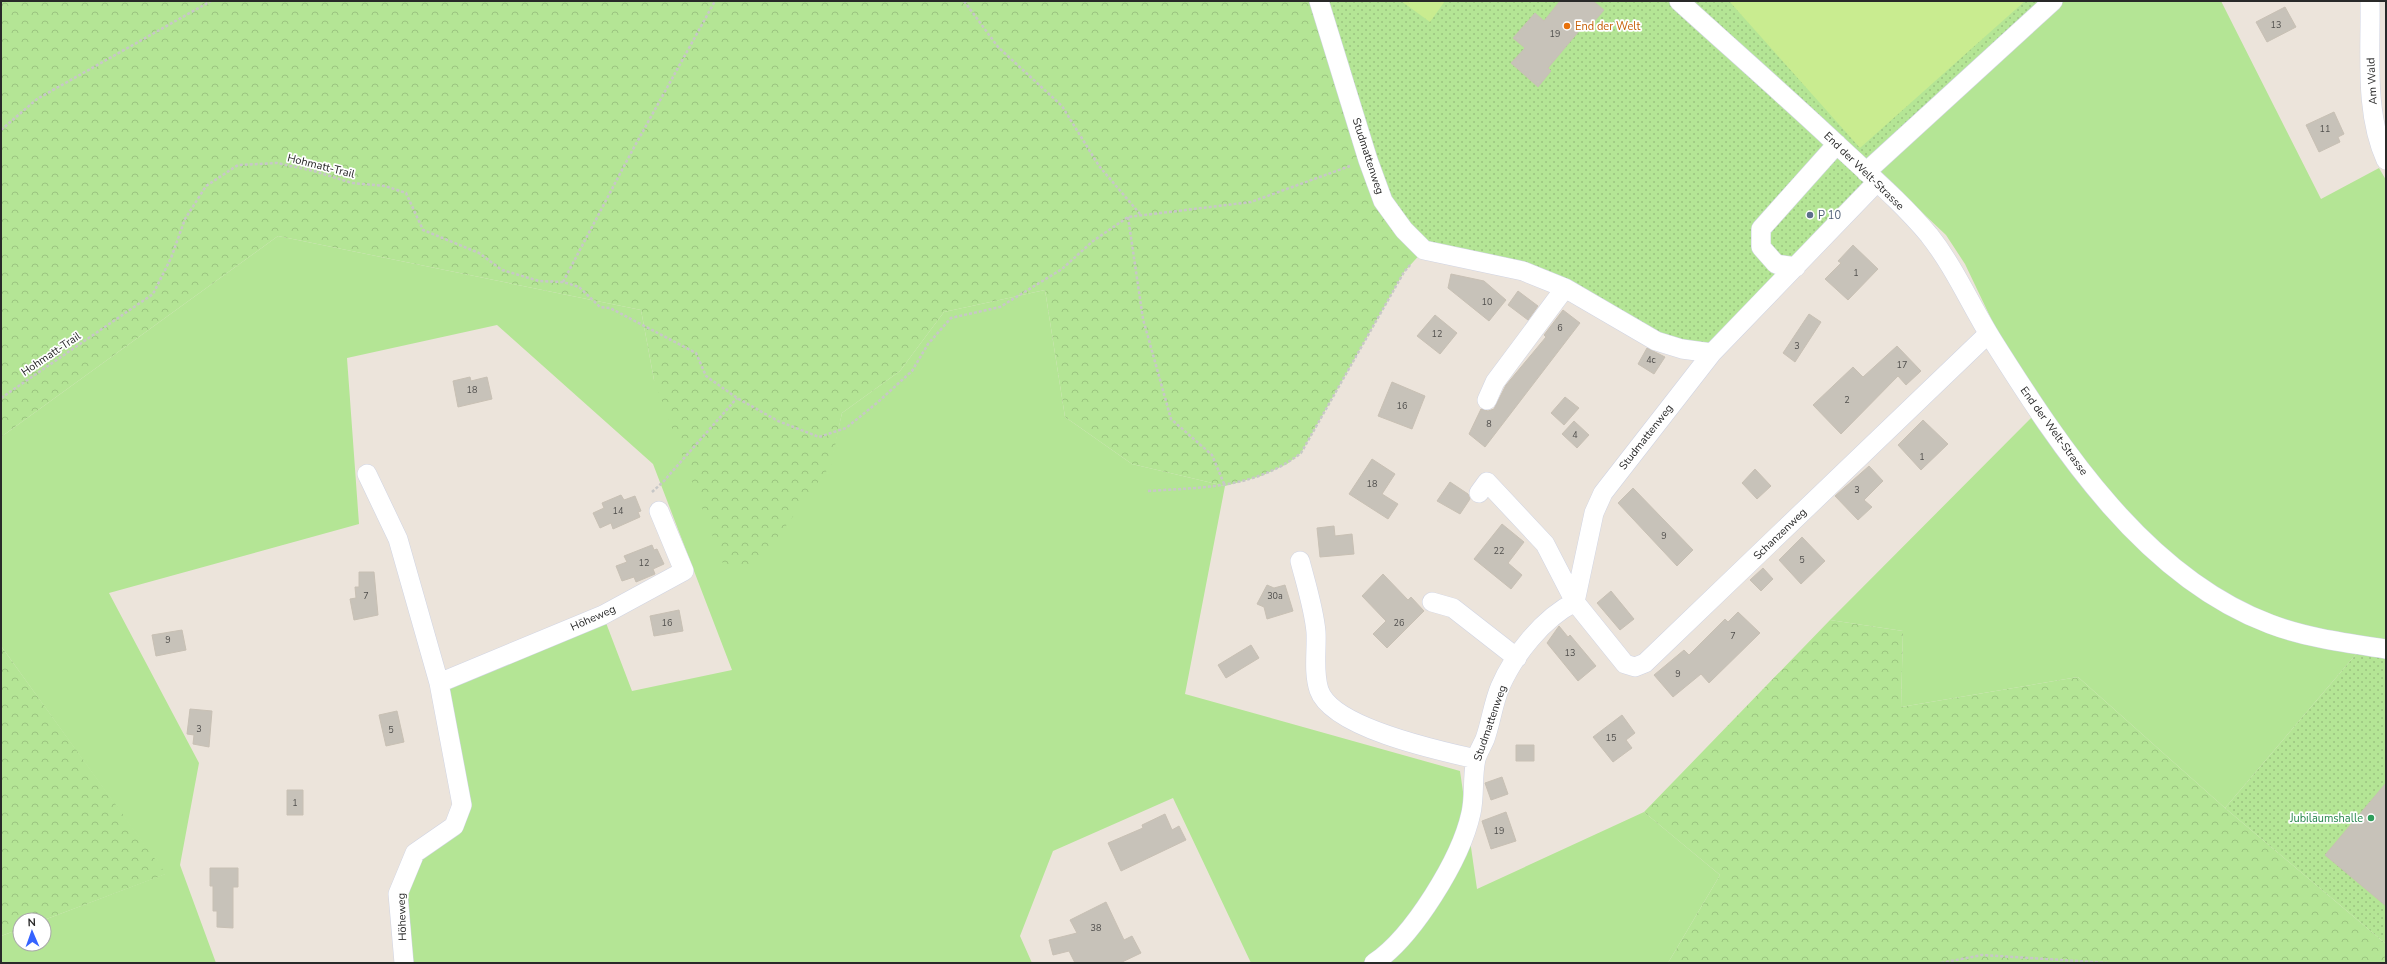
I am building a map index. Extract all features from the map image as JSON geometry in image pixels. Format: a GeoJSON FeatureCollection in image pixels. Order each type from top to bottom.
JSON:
{"type":"FeatureCollection","features":[{"type":"Feature","properties":{"kind":"street","name":"Studmattenweg"},"geometry":{"type":"LineString","coordinates":[[1319,1],[1368,160],[1383,201],[1404,230],[1424,250]]}},
{"type":"Feature","properties":{"kind":"street","name":"End der Welt-Strasse"},"geometry":{"type":"LineString","coordinates":[[1679,1],[1800,109],[1872,177],[1927,234],[1948,261],[1988,334],[2036,409],[2111,506],[2139,536],[2203,590],[2231,606],[2270,624],[2327,640],[2386,649]]}},
{"type":"Feature","properties":{"kind":"street","name":"Studmattenweg"},"geometry":{"type":"LineString","coordinates":[[1374,963],[1389,953],[1427,905],[1455,858],[1471,813],[1476,759],[1500,687],[1517,658],[1544,624],[1563,608],[1575,602],[1594,513],[1603,493],[1712,353],[1796,267],[1872,177],[2053,1]]}},
{"type":"Feature","properties":{"kind":"street","name":"Am Wald"},"geometry":{"type":"LineString","coordinates":[[2370,1],[2371,77],[2374,122],[2386,160]]}},
{"type":"Feature","properties":{"kind":"street"},"geometry":{"type":"LineString","coordinates":[[1796,267],[1776,264],[1761,247],[1760,230],[1837,144]]}},
{"type":"Feature","properties":{"kind":"street"},"geometry":{"type":"LineString","coordinates":[[1424,250],[1515,269],[1565,288],[1656,341],[1682,349],[1712,353]]}},
{"type":"Feature","properties":{"kind":"street"},"geometry":{"type":"LineString","coordinates":[[1487,400],[1494,382],[1565,288]]}},
{"type":"Feature","properties":{"kind":"street","name":"Schanzenweg"},"geometry":{"type":"LineString","coordinates":[[1479,493],[1487,482],[1545,544],[1575,602],[1625,664],[1635,667],[1645,663],[1988,334]]}},
{"type":"Feature","properties":{"kind":"street","name":"Höheweg"},"geometry":{"type":"LineString","coordinates":[[367,474],[398,539],[439,683],[462,805],[454,826],[415,853],[398,894],[404,963]]}},
{"type":"Feature","properties":{"kind":"street","name":"Höheweg"},"geometry":{"type":"LineString","coordinates":[[439,683],[604,615],[684,571],[659,511]]}},
{"type":"Feature","properties":{"kind":"street"},"geometry":{"type":"LineString","coordinates":[[1300,561],[1316,631],[1319,690],[1327,704],[1353,721],[1414,746],[1476,759]]}},
{"type":"Feature","properties":{"kind":"street"},"geometry":{"type":"LineString","coordinates":[[1432,602],[1453,608],[1517,658]]}},
{"type":"Feature","properties":{"kind":"path"},"geometry":{"type":"LineString","coordinates":[[1,130],[37,99],[211,1]]}},
{"type":"Feature","properties":{"kind":"path"},"geometry":{"type":"LineString","coordinates":[[715,1],[632,151],[563,282],[579,287],[600,307],[610,308],[696,353],[706,376],[737,398],[778,421],[819,437],[846,428],[912,371],[928,344],[951,318],[1000,307],[1062,269],[1093,241],[1128,216],[1251,202],[1368,160]]}},
{"type":"Feature","properties":{"kind":"path"},"geometry":{"type":"LineString","coordinates":[[964,1],[998,47],[1062,106],[1099,166],[1140,214]]}},
{"type":"Feature","properties":{"kind":"path","name":"Hohmatt-Trail"},"geometry":{"type":"LineString","coordinates":[[1,398],[153,294],[171,258],[185,219],[206,186],[238,165],[277,163],[314,171],[352,183],[385,186],[406,193],[423,230],[479,253],[502,270],[539,281],[563,282]]}},
{"type":"Feature","properties":{"kind":"path"},"geometry":{"type":"LineString","coordinates":[[1128,216],[1143,319],[1171,419],[1212,455],[1225,486]]}},
{"type":"Feature","properties":{"kind":"path"},"geometry":{"type":"LineString","coordinates":[[1148,491],[1225,486],[1261,476],[1287,464],[1301,454],[1404,272],[1424,250]]}},
{"type":"Feature","properties":{"kind":"path"},"geometry":{"type":"LineString","coordinates":[[659,511],[652,492],[664,482],[737,398]]}},
{"type":"Feature","properties":{"kind":"path"},"geometry":{"type":"LineString","coordinates":[[1941,963],[1982,955],[2110,963]]}},
{"type":"Feature","properties":{"kind":"green space"},"geometry":{"type":"Polygon","coordinates":[[[1,1],[1319,1],[1424,250],[1404,272],[1301,453],[1287,464],[1261,476],[1225,486],[1132,464],[1065,417],[1045,290],[944,312],[900,371],[842,413],[831,465],[757,565],[725,569],[654,380],[641,310],[278,236],[1,437],[1,1]]]}},
{"type":"Feature","properties":{"kind":"green space"},"geometry":{"type":"Polygon","coordinates":[[[1319,1],[2053,1],[1867,172],[1877,182],[1712,353],[1682,349],[1565,288],[1424,250],[1383,201],[1319,1]]]}},
{"type":"Feature","properties":{"kind":"green space"},"geometry":{"type":"Polygon","coordinates":[[[1401,1],[1445,1],[1430,22],[1401,1]]]}},
{"type":"Feature","properties":{"kind":"green space"},"geometry":{"type":"Polygon","coordinates":[[[1729,1],[2025,1],[1860,148],[1729,1]]]}},
{"type":"Feature","properties":{"kind":"green space"},"geometry":{"type":"Polygon","coordinates":[[[2053,1],[2221,1],[2321,199],[2379,168],[2386,180],[2386,649],[2357,653],[2225,808],[2078,677],[1901,707],[1903,631],[1830,620],[2045,404],[1997,331],[1965,264],[1946,235],[1873,166],[2053,1]]]}},
{"type":"Feature","properties":{"kind":"green space"},"geometry":{"type":"Polygon","coordinates":[[[278,236],[641,310],[654,380],[830,465],[842,413],[900,371],[944,312],[1045,290],[1065,417],[1132,464],[1225,486],[1185,694],[1460,771],[1477,889],[1644,812],[1720,875],[1668,963],[1251,963],[1173,798],[1053,851],[1020,936],[1032,963],[404,963],[398,894],[415,853],[462,805],[439,683],[603,615],[632,691],[732,670],[653,464],[497,325],[347,358],[359,524],[109,593],[199,763],[180,865],[216,963],[1,963],[1,936],[12,932],[12,952],[52,952],[52,917],[165,874],[1,646],[1,437],[278,236]]]}},
{"type":"Feature","properties":{"kind":"green space"},"geometry":{"type":"Polygon","coordinates":[[[1830,620],[1903,631],[1901,707],[2078,677],[2225,808],[2386,944],[2386,963],[1668,963],[1720,875],[1644,812],[1830,620]]]}},
{"type":"Feature","properties":{"kind":"green space"},"geometry":{"type":"Polygon","coordinates":[[[1,646],[166,874],[52,917],[52,912],[12,912],[12,932],[1,936],[1,646]]]}},
{"type":"Feature","properties":{"kind":"green space"},"geometry":{"type":"Polygon","coordinates":[[[2386,649],[2386,944],[2225,808],[2357,653],[2386,649]]]}},
{"type":"Feature","properties":{"kind":"building"},"geometry":{"type":"Polygon","coordinates":[[[1560,1],[1593,1],[1604,10],[1588,29],[1584,25],[1548,68],[1551,71],[1538,87],[1511,63],[1525,48],[1513,38],[1535,13],[1544,21],[1560,1]]]}},
{"type":"Feature","properties":{"kind":"building"},"geometry":{"type":"Polygon","coordinates":[[[2285,7],[2296,27],[2267,42],[2256,22],[2285,7]]]}},
{"type":"Feature","properties":{"kind":"building"},"geometry":{"type":"Polygon","coordinates":[[[2334,112],[2344,134],[2338,137],[2340,142],[2319,152],[2306,125],[2334,112]]]}},
{"type":"Feature","properties":{"kind":"building"},"geometry":{"type":"Polygon","coordinates":[[[1853,245],[1878,269],[1848,300],[1825,279],[1841,263],[1838,261],[1853,245]]]}},
{"type":"Feature","properties":{"kind":"building"},"geometry":{"type":"Polygon","coordinates":[[[1451,274],[1484,281],[1506,300],[1489,321],[1448,288],[1451,274]]]}},
{"type":"Feature","properties":{"kind":"building"},"geometry":{"type":"Polygon","coordinates":[[[1518,291],[1538,306],[1528,320],[1508,305],[1518,291]]]}},
{"type":"Feature","properties":{"kind":"building"},"geometry":{"type":"Polygon","coordinates":[[[1563,310],[1580,323],[1485,447],[1469,434],[1481,409],[1488,411],[1494,409],[1506,385],[1546,337],[1544,335],[1563,310]]]}},
{"type":"Feature","properties":{"kind":"building"},"geometry":{"type":"Polygon","coordinates":[[[1809,314],[1821,322],[1795,362],[1783,353],[1809,314]]]}},
{"type":"Feature","properties":{"kind":"building"},"geometry":{"type":"Polygon","coordinates":[[[1435,315],[1457,333],[1440,354],[1417,336],[1435,315]]]}},
{"type":"Feature","properties":{"kind":"building"},"geometry":{"type":"Polygon","coordinates":[[[1897,346],[1921,371],[1906,385],[1898,376],[1841,434],[1813,405],[1853,367],[1863,377],[1897,346]]]}},
{"type":"Feature","properties":{"kind":"building"},"geometry":{"type":"Polygon","coordinates":[[[1647,348],[1665,357],[1654,374],[1638,364],[1647,348]]]}},
{"type":"Feature","properties":{"kind":"building"},"geometry":{"type":"Polygon","coordinates":[[[470,377],[471,381],[487,377],[492,399],[458,407],[453,381],[470,377]]]}},
{"type":"Feature","properties":{"kind":"building"},"geometry":{"type":"Polygon","coordinates":[[[1392,382],[1425,396],[1412,429],[1378,416],[1392,382]]]}},
{"type":"Feature","properties":{"kind":"building"},"geometry":{"type":"Polygon","coordinates":[[[1565,397],[1579,408],[1564,425],[1551,413],[1565,397]]]}},
{"type":"Feature","properties":{"kind":"building"},"geometry":{"type":"Polygon","coordinates":[[[1923,420],[1948,444],[1921,470],[1898,445],[1923,420]]]}},
{"type":"Feature","properties":{"kind":"building"},"geometry":{"type":"Polygon","coordinates":[[[1574,421],[1589,435],[1577,448],[1562,434],[1574,421]]]}},
{"type":"Feature","properties":{"kind":"building"},"geometry":{"type":"Polygon","coordinates":[[[1372,459],[1395,474],[1382,494],[1398,504],[1388,519],[1349,494],[1372,459]]]}},
{"type":"Feature","properties":{"kind":"building"},"geometry":{"type":"Polygon","coordinates":[[[1869,466],[1883,481],[1864,500],[1872,507],[1858,520],[1835,496],[1869,466]]]}},
{"type":"Feature","properties":{"kind":"building"},"geometry":{"type":"Polygon","coordinates":[[[1755,469],[1771,486],[1757,499],[1742,483],[1755,469]]]}},
{"type":"Feature","properties":{"kind":"building"},"geometry":{"type":"Polygon","coordinates":[[[1450,482],[1468,494],[1470,499],[1460,514],[1437,501],[1450,482]]]}},
{"type":"Feature","properties":{"kind":"building"},"geometry":{"type":"Polygon","coordinates":[[[1633,488],[1693,550],[1677,566],[1618,503],[1633,488]]]}},
{"type":"Feature","properties":{"kind":"building"},"geometry":{"type":"Polygon","coordinates":[[[621,495],[624,500],[635,496],[641,511],[638,512],[640,517],[613,529],[611,523],[600,528],[593,513],[604,508],[602,503],[621,495]]]}},
{"type":"Feature","properties":{"kind":"building"},"geometry":{"type":"Polygon","coordinates":[[[1502,524],[1524,542],[1508,563],[1522,575],[1511,589],[1474,559],[1502,524]]]}},
{"type":"Feature","properties":{"kind":"building"},"geometry":{"type":"Polygon","coordinates":[[[1334,526],[1335,536],[1352,534],[1354,554],[1320,557],[1317,528],[1334,526]]]}},
{"type":"Feature","properties":{"kind":"building"},"geometry":{"type":"Polygon","coordinates":[[[1802,537],[1825,561],[1801,584],[1779,560],[1802,537]]]}},
{"type":"Feature","properties":{"kind":"building"},"geometry":{"type":"Polygon","coordinates":[[[652,545],[654,550],[657,549],[664,564],[653,569],[655,574],[636,582],[634,577],[622,581],[616,566],[627,562],[624,556],[652,545]]]}},
{"type":"Feature","properties":{"kind":"building"},"geometry":{"type":"Polygon","coordinates":[[[1763,568],[1773,579],[1761,591],[1750,580],[1763,568]]]}},
{"type":"Feature","properties":{"kind":"building"},"geometry":{"type":"Polygon","coordinates":[[[359,572],[374,572],[378,615],[354,620],[350,599],[356,598],[355,587],[359,587],[359,572]]]}},
{"type":"Feature","properties":{"kind":"building"},"geometry":{"type":"Polygon","coordinates":[[[1383,574],[1408,600],[1411,597],[1424,611],[1387,648],[1373,634],[1386,621],[1362,596],[1383,574]]]}},
{"type":"Feature","properties":{"kind":"building"},"geometry":{"type":"Polygon","coordinates":[[[1267,585],[1274,588],[1285,585],[1293,611],[1267,619],[1264,607],[1257,604],[1267,585]]]}},
{"type":"Feature","properties":{"kind":"building"},"geometry":{"type":"Polygon","coordinates":[[[1611,591],[1634,619],[1620,630],[1597,603],[1611,591]]]}},
{"type":"Feature","properties":{"kind":"building"},"geometry":{"type":"Polygon","coordinates":[[[679,610],[683,631],[654,636],[650,616],[679,610]]]}},
{"type":"Feature","properties":{"kind":"building"},"geometry":{"type":"Polygon","coordinates":[[[1738,612],[1760,633],[1709,683],[1701,674],[1673,697],[1654,675],[1684,650],[1689,655],[1725,619],[1728,622],[1738,612]]]}},
{"type":"Feature","properties":{"kind":"building"},"geometry":{"type":"Polygon","coordinates":[[[1559,626],[1568,637],[1570,635],[1596,666],[1578,681],[1547,643],[1559,626]]]}},
{"type":"Feature","properties":{"kind":"building"},"geometry":{"type":"Polygon","coordinates":[[[182,630],[186,650],[156,656],[152,635],[182,630]]]}},
{"type":"Feature","properties":{"kind":"building"},"geometry":{"type":"Polygon","coordinates":[[[1251,645],[1259,658],[1226,678],[1218,665],[1251,645]]]}},
{"type":"Feature","properties":{"kind":"building"},"geometry":{"type":"Polygon","coordinates":[[[190,709],[212,711],[209,747],[193,744],[194,735],[187,734],[190,709]]]}},
{"type":"Feature","properties":{"kind":"building"},"geometry":{"type":"Polygon","coordinates":[[[397,711],[404,742],[386,746],[379,715],[397,711]]]}},
{"type":"Feature","properties":{"kind":"building"},"geometry":{"type":"Polygon","coordinates":[[[1622,715],[1635,733],[1626,740],[1632,748],[1613,762],[1593,737],[1622,715]]]}},
{"type":"Feature","properties":{"kind":"building"},"geometry":{"type":"Polygon","coordinates":[[[1516,745],[1534,745],[1534,761],[1516,761],[1516,745]]]}},
{"type":"Feature","properties":{"kind":"building"},"geometry":{"type":"Polygon","coordinates":[[[1502,777],[1508,794],[1491,800],[1485,783],[1502,777]]]}},
{"type":"Feature","properties":{"kind":"building","name":"Jubiläumshalle"},"geometry":{"type":"Polygon","coordinates":[[[2386,783],[2386,906],[2325,855],[2386,783]]]}},
{"type":"Feature","properties":{"kind":"building"},"geometry":{"type":"Polygon","coordinates":[[[287,790],[303,790],[303,815],[287,815],[287,790]]]}},
{"type":"Feature","properties":{"kind":"building"},"geometry":{"type":"Polygon","coordinates":[[[1506,812],[1516,841],[1491,849],[1482,821],[1506,812]]]}},
{"type":"Feature","properties":{"kind":"building"},"geometry":{"type":"Polygon","coordinates":[[[1165,814],[1172,830],[1179,826],[1186,840],[1121,871],[1108,843],[1143,828],[1142,825],[1165,814]]]}},
{"type":"Feature","properties":{"kind":"building"},"geometry":{"type":"Polygon","coordinates":[[[210,868],[238,868],[238,887],[233,887],[233,928],[217,927],[217,911],[213,911],[213,886],[210,886],[210,868]]]}},
{"type":"Feature","properties":{"kind":"building"},"geometry":{"type":"Polygon","coordinates":[[[1106,902],[1124,940],[1132,936],[1141,953],[1120,963],[1075,963],[1069,951],[1053,955],[1049,940],[1077,933],[1070,920],[1106,902]]]}},
{"type":"Feature","properties":{"kind":"place","name":"End der Welt"},"geometry":{"type":"Point","coordinates":[1567,26]}},
{"type":"Feature","properties":{"kind":"place","name":"P 10"},"geometry":{"type":"Point","coordinates":[1810,215]}},
{"type":"Feature","properties":{"kind":"place","name":"Jubiläumshalle"},"geometry":{"type":"Point","coordinates":[2371,818]}}]}
